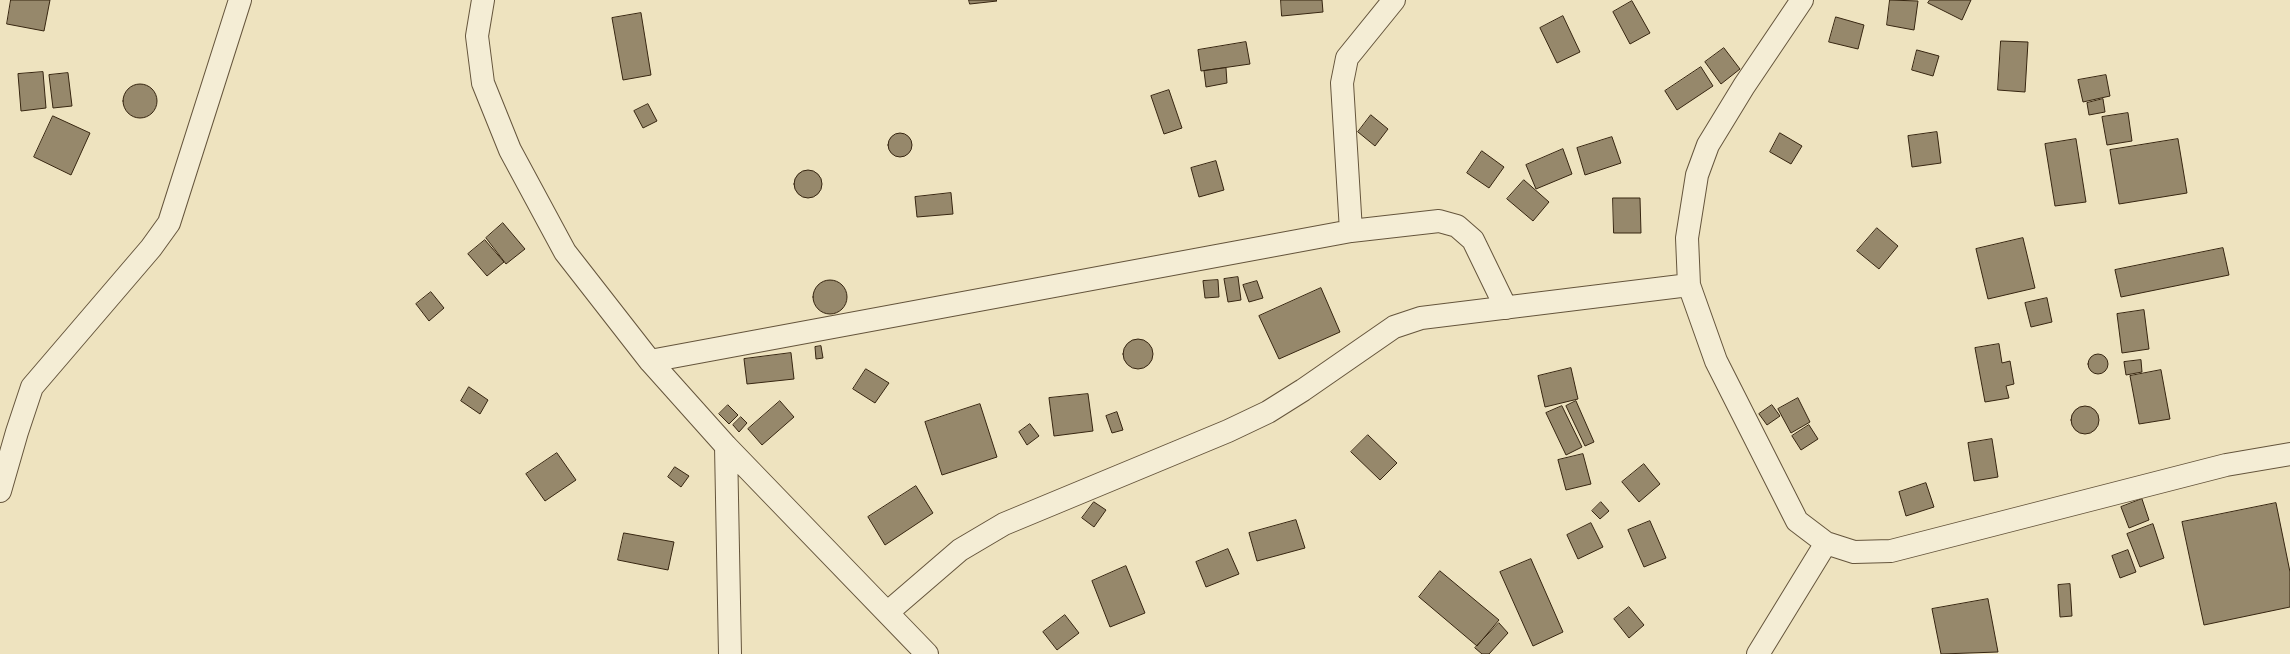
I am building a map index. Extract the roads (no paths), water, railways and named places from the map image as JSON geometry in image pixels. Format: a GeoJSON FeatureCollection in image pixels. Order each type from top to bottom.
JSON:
{"type":"FeatureCollection","features":[{"type":"Feature","properties":{"kind":"street"},"geometry":{"type":"LineString","coordinates":[[0,491],[16,432],[32,388],[151,248],[169,223],[240,0]]}},
{"type":"Feature","properties":{"kind":"street"},"geometry":{"type":"LineString","coordinates":[[483,0],[477,36],[483,83],[510,150],[565,252],[650,361],[726,446],[927,654]]}},
{"type":"Feature","properties":{"kind":"street"},"geometry":{"type":"LineString","coordinates":[[1351,231],[1342,83],[1347,58],[1394,0]]}},
{"type":"Feature","properties":{"kind":"street"},"geometry":{"type":"LineString","coordinates":[[1802,0],[1744,86],[1708,145],[1697,175],[1687,238],[1689,285],[1716,361],[1797,521],[1826,543],[1854,552],[1891,551],[2226,465],[2290,454]]}},
{"type":"Feature","properties":{"kind":"street"},"geometry":{"type":"LineString","coordinates":[[650,361],[1351,231],[1439,221],[1457,226],[1473,240],[1506,308]]}},
{"type":"Feature","properties":{"kind":"street"},"geometry":{"type":"LineString","coordinates":[[888,612],[960,550],[1004,524],[1228,431],[1268,412],[1303,390],[1394,327],[1421,318],[1689,285]]}},
{"type":"Feature","properties":{"kind":"street"},"geometry":{"type":"LineString","coordinates":[[726,446],[730,654]]}},
{"type":"Feature","properties":{"kind":"street"},"geometry":{"type":"LineString","coordinates":[[1758,654],[1826,543]]}}]}
